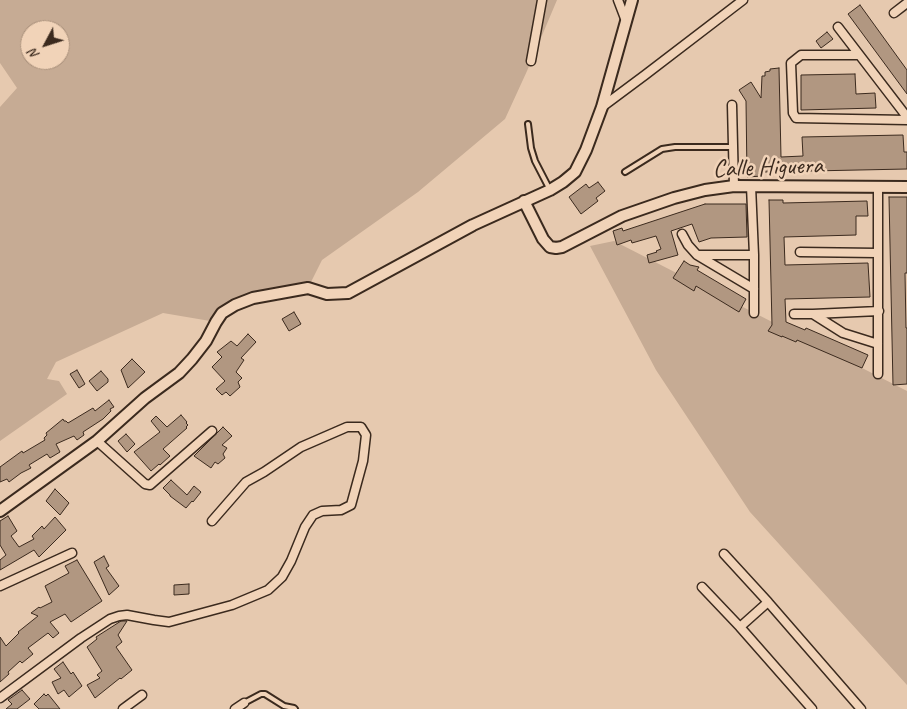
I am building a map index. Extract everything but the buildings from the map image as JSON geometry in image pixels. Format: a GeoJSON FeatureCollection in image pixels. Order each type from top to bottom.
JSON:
{"type":"FeatureCollection","features":[{"type":"Feature","properties":{"kind":"street"},"geometry":{"type":"LineString","coordinates":[[531,61],[542,0]]}},
{"type":"Feature","properties":{"kind":"street"},"geometry":{"type":"LineString","coordinates":[[618,0],[626,21]]}},
{"type":"Feature","properties":{"kind":"street"},"geometry":{"type":"LineString","coordinates":[[0,510],[97,441],[145,398],[179,372],[206,341],[222,313],[235,305],[253,298],[308,288],[327,294],[348,293],[473,225],[550,190],[563,182],[575,172],[586,150],[602,107],[632,0]]}},
{"type":"Feature","properties":{"kind":"street"},"geometry":{"type":"LineString","coordinates":[[602,107],[743,0]]}},
{"type":"Feature","properties":{"kind":"street"},"geometry":{"type":"LineString","coordinates":[[894,13],[907,3]]}},
{"type":"Feature","properties":{"kind":"street"},"geometry":{"type":"LineString","coordinates":[[838,27],[907,118]]}},
{"type":"Feature","properties":{"kind":"street"},"geometry":{"type":"LineString","coordinates":[[860,55],[801,55],[791,63],[793,113],[796,118],[907,118]]}},
{"type":"Feature","properties":{"kind":"street"},"geometry":{"type":"LineString","coordinates":[[732,105],[734,186]]}},
{"type":"Feature","properties":{"kind":"street","name":"Calle Higuera"},"geometry":{"type":"LineString","coordinates":[[524,201],[543,239],[550,247],[556,248],[622,216],[674,198],[706,190],[734,186],[907,187]]}},
{"type":"Feature","properties":{"kind":"street"},"geometry":{"type":"LineString","coordinates":[[751,186],[754,313]]}},
{"type":"Feature","properties":{"kind":"street"},"geometry":{"type":"LineString","coordinates":[[878,188],[878,374]]}},
{"type":"Feature","properties":{"kind":"street"},"geometry":{"type":"LineString","coordinates":[[682,234],[688,245],[697,255],[754,289]]}},
{"type":"Feature","properties":{"kind":"street"},"geometry":{"type":"LineString","coordinates":[[800,252],[877,252]]}},
{"type":"Feature","properties":{"kind":"street"},"geometry":{"type":"LineString","coordinates":[[697,255],[754,255]]}},
{"type":"Feature","properties":{"kind":"street"},"geometry":{"type":"LineString","coordinates":[[794,314],[879,312]]}},
{"type":"Feature","properties":{"kind":"street"},"geometry":{"type":"LineString","coordinates":[[813,314],[843,333],[878,344]]}},
{"type":"Feature","properties":{"kind":"street"},"geometry":{"type":"LineString","coordinates":[[0,698],[110,619],[126,614],[169,622],[232,605],[268,590],[282,577],[305,527],[313,516],[322,511],[341,510],[351,506],[363,461],[366,435],[361,427],[347,427],[301,447],[246,482],[212,522]]}},
{"type":"Feature","properties":{"kind":"street"},"geometry":{"type":"LineString","coordinates":[[97,441],[144,484],[150,485],[212,431]]}},
{"type":"Feature","properties":{"kind":"street"},"geometry":{"type":"LineString","coordinates":[[0,592],[0,585],[72,553]]}},
{"type":"Feature","properties":{"kind":"street"},"geometry":{"type":"LineString","coordinates":[[724,554],[861,709]]}},
{"type":"Feature","properties":{"kind":"street"},"geometry":{"type":"LineString","coordinates":[[702,587],[812,709]]}},
{"type":"Feature","properties":{"kind":"street"},"geometry":{"type":"LineString","coordinates":[[740,627],[768,602]]}},
{"type":"Feature","properties":{"kind":"street"},"geometry":{"type":"LineString","coordinates":[[123,709],[142,695]]}},
{"type":"Feature","properties":{"kind":"street"},"geometry":{"type":"LineString","coordinates":[[235,709],[244,703]]}},
{"type":"Feature","properties":{"kind":"lane"},"geometry":{"type":"LineString","coordinates":[[528,124],[531,148],[535,161],[550,190]]}},
{"type":"Feature","properties":{"kind":"lane"},"geometry":{"type":"LineString","coordinates":[[625,172],[662,149],[675,147],[734,147]]}},
{"type":"Feature","properties":{"kind":"lane"},"geometry":{"type":"LineString","coordinates":[[244,703],[265,694],[284,706],[295,709]]}},
{"type":"Feature","properties":{"kind":"shaded area"},"geometry":{"type":"Polygon","coordinates":[[[0,0],[557,0],[505,119],[418,192],[322,260],[308,288],[253,298],[216,322],[163,313],[56,362],[47,379],[59,381],[67,394],[0,441],[0,107],[17,88],[0,63],[0,0]]]}},
{"type":"Feature","properties":{"kind":"shaded area"},"geometry":{"type":"Polygon","coordinates":[[[614,241],[907,391],[907,685],[750,512],[656,370],[590,246],[614,241]]]}}]}
